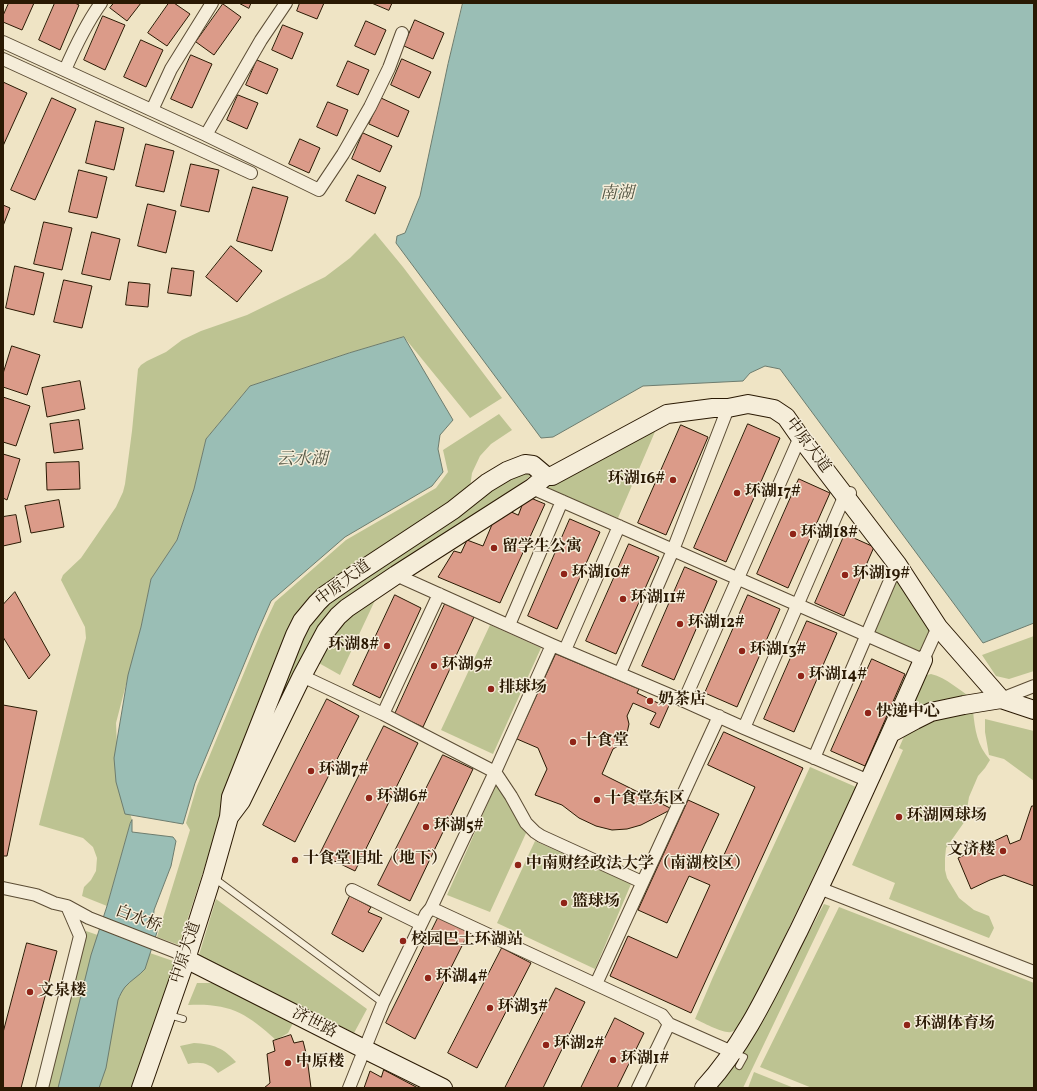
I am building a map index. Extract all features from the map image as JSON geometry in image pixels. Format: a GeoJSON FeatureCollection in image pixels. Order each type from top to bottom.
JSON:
{"type":"FeatureCollection","features":[{"type":"Feature","properties":{"kind":"main road","name":"中原大道"},"geometry":{"type":"LineString","coordinates":[[141,1088],[175,1017],[181,956],[212,877],[230,817],[231,797],[295,635],[302,621],[324,596],[453,510],[487,483],[507,471],[525,464],[533,465],[546,476],[552,476],[667,414],[713,408],[728,408],[748,404],[774,409],[786,417],[800,437],[848,494],[897,564],[938,627],[1001,698]]}},
{"type":"Feature","properties":{"kind":"main road","name":"中原大道"},"geometry":{"type":"LineString","coordinates":[[230,817],[241,801],[321,639],[332,623],[347,608],[361,603],[396,575],[532,488],[546,476]]}},
{"type":"Feature","properties":{"kind":"main road"},"geometry":{"type":"LineString","coordinates":[[704,1088],[713,1078],[736,1059],[750,1023],[767,993],[819,888],[923,660]]}},
{"type":"Feature","properties":{"kind":"main road"},"geometry":{"type":"LineString","coordinates":[[891,733],[931,712],[964,704],[1001,698],[1034,710]]}},
{"type":"Feature","properties":{"kind":"main road","name":"济世路"},"geometry":{"type":"LineString","coordinates":[[181,956],[443,1088]]}},
{"type":"Feature","properties":{"kind":"street"},"geometry":{"type":"LineString","coordinates":[[65,70],[78,41],[101,3]]}},
{"type":"Feature","properties":{"kind":"street"},"geometry":{"type":"LineString","coordinates":[[152,110],[171,69],[212,3]]}},
{"type":"Feature","properties":{"kind":"street"},"geometry":{"type":"LineString","coordinates":[[206,135],[261,40],[286,3]]}},
{"type":"Feature","properties":{"kind":"street"},"geometry":{"type":"LineString","coordinates":[[3,42],[206,135],[319,190],[343,154],[370,107],[389,68],[402,33]]}},
{"type":"Feature","properties":{"kind":"street"},"geometry":{"type":"LineString","coordinates":[[3,59],[251,173]]}},
{"type":"Feature","properties":{"kind":"street"},"geometry":{"type":"LineString","coordinates":[[620,673],[673,550],[728,408]]}},
{"type":"Feature","properties":{"kind":"street"},"geometry":{"type":"LineString","coordinates":[[682,704],[800,437]]}},
{"type":"Feature","properties":{"kind":"street"},"geometry":{"type":"LineString","coordinates":[[532,488],[923,660],[938,627]]}},
{"type":"Feature","properties":{"kind":"street"},"geometry":{"type":"LineString","coordinates":[[744,728],[797,604],[848,494]]}},
{"type":"Feature","properties":{"kind":"street"},"geometry":{"type":"LineString","coordinates":[[508,625],[562,501]]}},
{"type":"Feature","properties":{"kind":"street"},"geometry":{"type":"LineString","coordinates":[[565,650],[619,526]]}},
{"type":"Feature","properties":{"kind":"street"},"geometry":{"type":"LineString","coordinates":[[814,758],[897,564]]}},
{"type":"Feature","properties":{"kind":"street"},"geometry":{"type":"LineString","coordinates":[[396,575],[552,645],[620,673],[682,704],[719,716],[869,781]]}},
{"type":"Feature","properties":{"kind":"street"},"geometry":{"type":"LineString","coordinates":[[383,714],[439,594]]}},
{"type":"Feature","properties":{"kind":"street"},"geometry":{"type":"LineString","coordinates":[[349,1088],[383,1003],[426,914],[432,908],[552,645]]}},
{"type":"Feature","properties":{"kind":"street"},"geometry":{"type":"LineString","coordinates":[[302,676],[383,714],[495,772],[511,796],[526,823],[535,832],[642,882]]}},
{"type":"Feature","properties":{"kind":"street"},"geometry":{"type":"LineString","coordinates":[[1001,698],[1034,686]]}},
{"type":"Feature","properties":{"kind":"street"},"geometry":{"type":"LineString","coordinates":[[596,984],[719,716]]}},
{"type":"Feature","properties":{"kind":"street"},"geometry":{"type":"LineString","coordinates":[[3,888],[36,896],[67,906],[80,936],[42,1088]]}},
{"type":"Feature","properties":{"kind":"street"},"geometry":{"type":"LineString","coordinates":[[819,888],[1034,972]]}},
{"type":"Feature","properties":{"kind":"street"},"geometry":{"type":"LineString","coordinates":[[352,890],[421,924]]}},
{"type":"Feature","properties":{"kind":"street","name":"白水桥"},"geometry":{"type":"LineString","coordinates":[[67,906],[89,918],[181,956]]}},
{"type":"Feature","properties":{"kind":"street"},"geometry":{"type":"LineString","coordinates":[[432,908],[662,1014],[669,1024],[736,1059]]}},
{"type":"Feature","properties":{"kind":"street"},"geometry":{"type":"LineString","coordinates":[[638,1088],[669,1024]]}},
{"type":"Feature","properties":{"kind":"lane"},"geometry":{"type":"LineString","coordinates":[[212,877],[383,1003]]}},
{"type":"Feature","properties":{"kind":"green space"},"geometry":{"type":"Polygon","coordinates":[[[375,233],[403,267],[502,398],[470,418],[404,337],[349,353],[250,386],[206,439],[194,489],[177,540],[151,579],[141,627],[116,723],[118,771],[132,820],[107,906],[82,896],[84,887],[91,880],[96,871],[97,858],[93,847],[83,838],[39,825],[86,638],[85,627],[61,580],[63,575],[81,558],[116,507],[123,492],[132,431],[138,369],[147,361],[166,352],[182,340],[201,331],[247,315],[325,277],[350,258],[375,233]]]}},
{"type":"Feature","properties":{"kind":"green space"},"geometry":{"type":"Polygon","coordinates":[[[499,414],[512,430],[491,444],[480,456],[472,473],[469,495],[324,592],[225,805],[179,945],[157,937],[190,830],[186,823],[197,786],[275,602],[346,540],[436,488],[448,472],[443,450],[499,414]]]}},
{"type":"Feature","properties":{"kind":"green space"},"geometry":{"type":"Polygon","coordinates":[[[660,420],[618,518],[541,486],[660,420]]]}},
{"type":"Feature","properties":{"kind":"green space"},"geometry":{"type":"Polygon","coordinates":[[[520,471],[534,473],[378,594],[340,675],[317,662],[291,721],[250,799],[263,725],[307,621],[333,594],[520,471]]]}},
{"type":"Feature","properties":{"kind":"green space"},"geometry":{"type":"Polygon","coordinates":[[[895,576],[932,631],[921,657],[870,634],[895,576]]]}},
{"type":"Feature","properties":{"kind":"green space","name":"排球场"},"geometry":{"type":"Polygon","coordinates":[[[490,625],[541,648],[493,754],[441,730],[490,625]]]}},
{"type":"Feature","properties":{"kind":"green space"},"geometry":{"type":"Polygon","coordinates":[[[1034,636],[1034,671],[1009,679],[996,676],[982,655],[1034,636]]]}},
{"type":"Feature","properties":{"kind":"green space"},"geometry":{"type":"Polygon","coordinates":[[[931,674],[948,681],[973,699],[904,719],[923,678],[931,674]]]}},
{"type":"Feature","properties":{"kind":"green space"},"geometry":{"type":"Polygon","coordinates":[[[973,711],[979,743],[990,760],[978,776],[969,797],[965,821],[946,848],[945,870],[947,878],[959,898],[974,910],[989,916],[994,928],[989,938],[889,899],[895,883],[852,865],[903,750],[899,748],[910,723],[973,711]]]}},
{"type":"Feature","properties":{"kind":"green space"},"geometry":{"type":"Polygon","coordinates":[[[985,719],[1034,731],[1034,781],[1004,759],[989,755],[985,732],[985,719]]]}},
{"type":"Feature","properties":{"kind":"green space"},"geometry":{"type":"Polygon","coordinates":[[[810,767],[856,787],[745,1020],[737,1029],[731,1032],[718,1030],[695,1019],[810,767]]]}},
{"type":"Feature","properties":{"kind":"green space"},"geometry":{"type":"Polygon","coordinates":[[[496,785],[527,831],[490,912],[447,895],[496,785]]]}},
{"type":"Feature","properties":{"kind":"green space","name":"篮球场"},"geometry":{"type":"Polygon","coordinates":[[[535,841],[631,884],[595,969],[497,923],[535,841]]]}},
{"type":"Feature","properties":{"kind":"green space"},"geometry":{"type":"Polygon","coordinates":[[[216,899],[367,1009],[354,1033],[199,955],[216,899]]]}},
{"type":"Feature","properties":{"kind":"green space"},"geometry":{"type":"Polygon","coordinates":[[[824,904],[830,906],[743,1088],[714,1088],[775,996],[824,904]]]}},
{"type":"Feature","properties":{"kind":"green space","name":"环湖体育场"},"geometry":{"type":"Polygon","coordinates":[[[839,907],[1034,983],[1034,1088],[812,1088],[760,1067],[839,907]]]}},
{"type":"Feature","properties":{"kind":"green space"},"geometry":{"type":"Polygon","coordinates":[[[86,931],[176,962],[132,1088],[47,1088],[86,931]]]}},
{"type":"Feature","properties":{"kind":"green space"},"geometry":{"type":"Polygon","coordinates":[[[197,983],[212,983],[294,1021],[288,1033],[276,1040],[256,1023],[226,1008],[188,1005],[197,983]]]}},
{"type":"Feature","properties":{"kind":"green space"},"geometry":{"type":"Polygon","coordinates":[[[194,1043],[207,1044],[218,1048],[227,1053],[236,1062],[218,1073],[208,1065],[197,1063],[188,1064],[180,1046],[194,1043]]]}},
{"type":"Feature","properties":{"kind":"green space"},"geometry":{"type":"Polygon","coordinates":[[[754,1072],[794,1088],[748,1088],[754,1072]]]}},
{"type":"Feature","properties":{"kind":"water","name":"南湖"},"geometry":{"type":"Polygon","coordinates":[[[463,3],[1034,3],[1034,623],[983,643],[780,369],[765,366],[750,373],[743,381],[643,386],[553,437],[541,438],[396,243],[397,236],[405,233],[420,196],[448,64],[463,3]]]}},
{"type":"Feature","properties":{"kind":"water","name":"云水湖"},"geometry":{"type":"Polygon","coordinates":[[[404,337],[453,420],[440,435],[438,449],[443,472],[432,486],[345,537],[271,601],[195,783],[183,824],[125,814],[116,782],[114,758],[128,675],[141,627],[151,579],[177,540],[194,489],[206,439],[250,386],[349,353],[404,337]]]}},
{"type":"Feature","properties":{"kind":"water"},"geometry":{"type":"Polygon","coordinates":[[[132,820],[132,832],[173,837],[176,841],[171,866],[154,910],[157,932],[145,969],[125,987],[118,1000],[106,1068],[99,1088],[58,1088],[91,955],[132,820]]]}},
{"type":"Feature","properties":{"kind":"building"},"geometry":{"type":"Polygon","coordinates":[[[9,3],[34,3],[22,30],[3,22],[3,16],[9,3]]]}},
{"type":"Feature","properties":{"kind":"building"},"geometry":{"type":"Polygon","coordinates":[[[55,3],[75,3],[79,5],[60,50],[39,40],[55,3]]]}},
{"type":"Feature","properties":{"kind":"building"},"geometry":{"type":"Polygon","coordinates":[[[114,3],[141,3],[127,21],[110,8],[114,3]]]}},
{"type":"Feature","properties":{"kind":"building"},"geometry":{"type":"Polygon","coordinates":[[[169,3],[174,3],[190,14],[167,46],[148,33],[169,3]]]}},
{"type":"Feature","properties":{"kind":"building"},"geometry":{"type":"Polygon","coordinates":[[[239,3],[251,3],[249,8],[239,3]]]}},
{"type":"Feature","properties":{"kind":"building"},"geometry":{"type":"Polygon","coordinates":[[[300,3],[324,3],[317,19],[297,11],[300,3]]]}},
{"type":"Feature","properties":{"kind":"building"},"geometry":{"type":"Polygon","coordinates":[[[372,3],[392,3],[389,10],[372,3]]]}},
{"type":"Feature","properties":{"kind":"building"},"geometry":{"type":"Polygon","coordinates":[[[223,4],[241,17],[214,55],[196,42],[223,4]]]}},
{"type":"Feature","properties":{"kind":"building"},"geometry":{"type":"Polygon","coordinates":[[[103,16],[125,25],[105,70],[84,60],[103,16]]]}},
{"type":"Feature","properties":{"kind":"building"},"geometry":{"type":"Polygon","coordinates":[[[415,20],[444,33],[433,59],[404,46],[415,20]]]}},
{"type":"Feature","properties":{"kind":"building"},"geometry":{"type":"Polygon","coordinates":[[[366,21],[386,30],[375,55],[355,46],[366,21]]]}},
{"type":"Feature","properties":{"kind":"building"},"geometry":{"type":"Polygon","coordinates":[[[283,25],[303,33],[292,59],[272,50],[283,25]]]}},
{"type":"Feature","properties":{"kind":"building"},"geometry":{"type":"Polygon","coordinates":[[[141,40],[163,50],[146,87],[124,77],[141,40]]]}},
{"type":"Feature","properties":{"kind":"building"},"geometry":{"type":"Polygon","coordinates":[[[191,55],[212,64],[192,108],[171,99],[191,55]]]}},
{"type":"Feature","properties":{"kind":"building"},"geometry":{"type":"Polygon","coordinates":[[[402,59],[431,72],[419,98],[391,85],[402,59]]]}},
{"type":"Feature","properties":{"kind":"building"},"geometry":{"type":"Polygon","coordinates":[[[257,60],[278,69],[267,94],[246,85],[257,60]]]}},
{"type":"Feature","properties":{"kind":"building"},"geometry":{"type":"Polygon","coordinates":[[[348,61],[369,70],[358,95],[337,86],[348,61]]]}},
{"type":"Feature","properties":{"kind":"building"},"geometry":{"type":"Polygon","coordinates":[[[3,82],[27,93],[3,146],[3,82]]]}},
{"type":"Feature","properties":{"kind":"building"},"geometry":{"type":"Polygon","coordinates":[[[238,95],[258,103],[247,129],[227,120],[238,95]]]}},
{"type":"Feature","properties":{"kind":"building"},"geometry":{"type":"Polygon","coordinates":[[[52,98],[76,109],[35,200],[11,190],[52,98]]]}},
{"type":"Feature","properties":{"kind":"building"},"geometry":{"type":"Polygon","coordinates":[[[381,98],[409,111],[398,137],[369,124],[381,98]]]}},
{"type":"Feature","properties":{"kind":"building"},"geometry":{"type":"Polygon","coordinates":[[[328,102],[348,110],[337,136],[317,127],[328,102]]]}},
{"type":"Feature","properties":{"kind":"building"},"geometry":{"type":"Polygon","coordinates":[[[96,121],[124,128],[114,170],[86,163],[96,121]]]}},
{"type":"Feature","properties":{"kind":"building"},"geometry":{"type":"Polygon","coordinates":[[[363,133],[392,146],[380,172],[352,159],[363,133]]]}},
{"type":"Feature","properties":{"kind":"building"},"geometry":{"type":"Polygon","coordinates":[[[300,139],[320,148],[309,173],[289,164],[300,139]]]}},
{"type":"Feature","properties":{"kind":"building"},"geometry":{"type":"Polygon","coordinates":[[[146,144],[174,151],[164,192],[136,186],[146,144]]]}},
{"type":"Feature","properties":{"kind":"building"},"geometry":{"type":"Polygon","coordinates":[[[191,164],[219,170],[209,212],[181,206],[191,164]]]}},
{"type":"Feature","properties":{"kind":"building"},"geometry":{"type":"Polygon","coordinates":[[[79,170],[107,177],[97,218],[69,212],[79,170]]]}},
{"type":"Feature","properties":{"kind":"building"},"geometry":{"type":"Polygon","coordinates":[[[358,175],[386,187],[375,214],[346,201],[358,175]]]}},
{"type":"Feature","properties":{"kind":"building"},"geometry":{"type":"Polygon","coordinates":[[[253,187],[288,197],[272,251],[237,241],[253,187]]]}},
{"type":"Feature","properties":{"kind":"building"},"geometry":{"type":"Polygon","coordinates":[[[148,204],[176,211],[166,253],[138,246],[148,204]]]}},
{"type":"Feature","properties":{"kind":"building"},"geometry":{"type":"Polygon","coordinates":[[[3,205],[10,208],[3,226],[3,205]]]}},
{"type":"Feature","properties":{"kind":"building"},"geometry":{"type":"Polygon","coordinates":[[[44,222],[72,228],[62,270],[34,264],[44,222]]]}},
{"type":"Feature","properties":{"kind":"building"},"geometry":{"type":"Polygon","coordinates":[[[92,232],[120,239],[110,280],[82,274],[92,232]]]}},
{"type":"Feature","properties":{"kind":"building"},"geometry":{"type":"Polygon","coordinates":[[[231,246],[262,271],[237,302],[206,277],[231,246]]]}},
{"type":"Feature","properties":{"kind":"building"},"geometry":{"type":"Polygon","coordinates":[[[15,266],[44,273],[34,315],[6,308],[15,266]]]}},
{"type":"Feature","properties":{"kind":"building"},"geometry":{"type":"Polygon","coordinates":[[[172,268],[194,271],[191,296],[168,293],[172,268]]]}},
{"type":"Feature","properties":{"kind":"building"},"geometry":{"type":"Polygon","coordinates":[[[64,280],[92,286],[82,328],[54,322],[64,280]]]}},
{"type":"Feature","properties":{"kind":"building"},"geometry":{"type":"Polygon","coordinates":[[[129,282],[150,284],[148,307],[126,305],[129,282]]]}},
{"type":"Feature","properties":{"kind":"building"},"geometry":{"type":"Polygon","coordinates":[[[12,346],[40,355],[27,395],[3,387],[3,374],[12,346]]]}},
{"type":"Feature","properties":{"kind":"building"},"geometry":{"type":"Polygon","coordinates":[[[80,381],[85,409],[47,417],[42,388],[80,381]]]}},
{"type":"Feature","properties":{"kind":"building"},"geometry":{"type":"Polygon","coordinates":[[[3,397],[30,406],[16,446],[3,442],[3,397]]]}},
{"type":"Feature","properties":{"kind":"building"},"geometry":{"type":"Polygon","coordinates":[[[79,420],[83,449],[54,453],[50,424],[79,420]]]}},
{"type":"Feature","properties":{"kind":"building","name":"环湖17#"},"geometry":{"type":"Polygon","coordinates":[[[748,424],[780,438],[726,562],[694,548],[748,424]]]}},
{"type":"Feature","properties":{"kind":"building","name":"环湖16#"},"geometry":{"type":"Polygon","coordinates":[[[681,425],[708,437],[666,535],[638,523],[681,425]]]}},
{"type":"Feature","properties":{"kind":"building"},"geometry":{"type":"Polygon","coordinates":[[[3,454],[20,459],[7,500],[3,498],[3,454]]]}},
{"type":"Feature","properties":{"kind":"building"},"geometry":{"type":"Polygon","coordinates":[[[79,462],[80,489],[47,490],[46,463],[79,462]]]}},
{"type":"Feature","properties":{"kind":"building","name":"环湖18#"},"geometry":{"type":"Polygon","coordinates":[[[799,479],[830,493],[788,588],[757,574],[799,479]]]}},
{"type":"Feature","properties":{"kind":"building","name":"留学生公寓"},"geometry":{"type":"Polygon","coordinates":[[[526,496],[545,504],[500,603],[438,577],[454,551],[461,553],[467,540],[483,546],[496,515],[507,510],[518,515],[526,496]]]}},
{"type":"Feature","properties":{"kind":"building"},"geometry":{"type":"Polygon","coordinates":[[[59,500],[64,527],[31,533],[25,506],[59,500]]]}},
{"type":"Feature","properties":{"kind":"building"},"geometry":{"type":"Polygon","coordinates":[[[16,515],[21,542],[3,546],[3,517],[16,515]]]}},
{"type":"Feature","properties":{"kind":"building","name":"环湖10#"},"geometry":{"type":"Polygon","coordinates":[[[570,519],[600,532],[557,629],[528,616],[570,519]]]}},
{"type":"Feature","properties":{"kind":"building","name":"环湖19#"},"geometry":{"type":"Polygon","coordinates":[[[845,534],[874,547],[844,616],[815,603],[845,534]]]}},
{"type":"Feature","properties":{"kind":"building","name":"环湖11#"},"geometry":{"type":"Polygon","coordinates":[[[629,544],[659,557],[616,654],[586,641],[629,544]]]}},
{"type":"Feature","properties":{"kind":"building","name":"环湖12#"},"geometry":{"type":"Polygon","coordinates":[[[685,567],[717,581],[674,680],[642,666],[685,567]]]}},
{"type":"Feature","properties":{"kind":"building"},"geometry":{"type":"Polygon","coordinates":[[[15,592],[50,655],[29,679],[3,637],[3,605],[15,592]]]}},
{"type":"Feature","properties":{"kind":"building","name":"环湖8#"},"geometry":{"type":"Polygon","coordinates":[[[395,595],[421,608],[380,698],[353,685],[395,595]]]}},
{"type":"Feature","properties":{"kind":"building","name":"环湖13#"},"geometry":{"type":"Polygon","coordinates":[[[748,595],[780,609],[737,707],[705,693],[748,595]]]}},
{"type":"Feature","properties":{"kind":"building","name":"环湖9#"},"geometry":{"type":"Polygon","coordinates":[[[445,604],[474,617],[423,727],[395,714],[445,604]]]}},
{"type":"Feature","properties":{"kind":"building","name":"环湖14#"},"geometry":{"type":"Polygon","coordinates":[[[807,621],[837,633],[794,732],[764,719],[807,621]]]}},
{"type":"Feature","properties":{"kind":"building","name":"十食堂"},"geometry":{"type":"Polygon","coordinates":[[[556,654],[639,689],[637,693],[660,704],[663,697],[671,701],[659,728],[650,724],[656,713],[633,703],[627,716],[629,724],[625,740],[613,749],[602,774],[672,809],[641,825],[627,829],[612,830],[596,826],[579,818],[562,805],[535,795],[547,769],[538,748],[517,739],[556,654]]]}},
{"type":"Feature","properties":{"kind":"building","name":"快递中心"},"geometry":{"type":"Polygon","coordinates":[[[872,659],[905,674],[865,766],[831,751],[872,659]]]}},
{"type":"Feature","properties":{"kind":"building","name":"环湖7#"},"geometry":{"type":"Polygon","coordinates":[[[327,699],[359,716],[295,842],[263,825],[327,699]]]}},
{"type":"Feature","properties":{"kind":"building"},"geometry":{"type":"Polygon","coordinates":[[[3,705],[37,711],[7,856],[3,856],[3,705]]]}},
{"type":"Feature","properties":{"kind":"building","name":"环湖6#"},"geometry":{"type":"Polygon","coordinates":[[[384,726],[418,743],[355,871],[320,854],[384,726]]]}},
{"type":"Feature","properties":{"kind":"building"},"geometry":{"type":"Polygon","coordinates":[[[724,732],[803,768],[691,1013],[610,976],[628,936],[677,958],[710,885],[689,876],[667,923],[638,910],[688,800],[719,814],[698,859],[718,868],[755,787],[708,765],[724,732]]]}},
{"type":"Feature","properties":{"kind":"building","name":"环湖5#"},"geometry":{"type":"Polygon","coordinates":[[[443,755],[473,769],[410,901],[378,885],[443,755]]]}},
{"type":"Feature","properties":{"kind":"building","name":"文济楼"},"geometry":{"type":"Polygon","coordinates":[[[1032,806],[1034,806],[1034,886],[1004,875],[971,889],[958,858],[1007,835],[1010,844],[1020,840],[1032,806]]]}},
{"type":"Feature","properties":{"kind":"building"},"geometry":{"type":"Polygon","coordinates":[[[350,896],[371,907],[368,912],[382,918],[363,952],[332,934],[350,896]]]}},
{"type":"Feature","properties":{"kind":"building","name":"环湖4#"},"geometry":{"type":"Polygon","coordinates":[[[439,916],[469,932],[415,1039],[386,1023],[439,916]]]}},
{"type":"Feature","properties":{"kind":"building","name":"文泉楼"},"geometry":{"type":"Polygon","coordinates":[[[27,943],[57,951],[21,1088],[3,1088],[3,1033],[27,943]]]}},
{"type":"Feature","properties":{"kind":"building","name":"环湖3#"},"geometry":{"type":"Polygon","coordinates":[[[502,948],[531,963],[477,1068],[448,1053],[502,948]]]}},
{"type":"Feature","properties":{"kind":"building","name":"环湖2#"},"geometry":{"type":"Polygon","coordinates":[[[556,988],[585,1002],[543,1088],[505,1088],[556,988]]]}},
{"type":"Feature","properties":{"kind":"building","name":"环湖1#"},"geometry":{"type":"Polygon","coordinates":[[[615,1018],[644,1033],[617,1088],[581,1088],[615,1018]]]}},
{"type":"Feature","properties":{"kind":"building","name":"中原楼"},"geometry":{"type":"Polygon","coordinates":[[[291,1035],[294,1043],[303,1041],[307,1057],[311,1088],[264,1088],[270,1083],[267,1054],[275,1051],[273,1041],[291,1035]]]}},
{"type":"Feature","properties":{"kind":"building"},"geometry":{"type":"Polygon","coordinates":[[[384,1070],[418,1088],[364,1088],[370,1071],[381,1077],[384,1070]]]}},
{"type":"Feature","properties":{"kind":"place","name":"环湖16#"},"geometry":{"type":"Point","coordinates":[673,480]}},
{"type":"Feature","properties":{"kind":"place","name":"环湖17#"},"geometry":{"type":"Point","coordinates":[737,493]}},
{"type":"Feature","properties":{"kind":"place","name":"环湖18#"},"geometry":{"type":"Point","coordinates":[793,534]}},
{"type":"Feature","properties":{"kind":"place","name":"留学生公寓"},"geometry":{"type":"Point","coordinates":[494,548]}},
{"type":"Feature","properties":{"kind":"place","name":"环湖10#"},"geometry":{"type":"Point","coordinates":[564,574]}},
{"type":"Feature","properties":{"kind":"place","name":"环湖19#"},"geometry":{"type":"Point","coordinates":[845,575]}},
{"type":"Feature","properties":{"kind":"place","name":"环湖11#"},"geometry":{"type":"Point","coordinates":[623,599]}},
{"type":"Feature","properties":{"kind":"place","name":"环湖12#"},"geometry":{"type":"Point","coordinates":[680,624]}},
{"type":"Feature","properties":{"kind":"place","name":"环湖8#"},"geometry":{"type":"Point","coordinates":[387,646]}},
{"type":"Feature","properties":{"kind":"place","name":"环湖13#"},"geometry":{"type":"Point","coordinates":[742,651]}},
{"type":"Feature","properties":{"kind":"place","name":"环湖9#"},"geometry":{"type":"Point","coordinates":[434,666]}},
{"type":"Feature","properties":{"kind":"place","name":"环湖14#"},"geometry":{"type":"Point","coordinates":[801,676]}},
{"type":"Feature","properties":{"kind":"place","name":"排球场"},"geometry":{"type":"Point","coordinates":[491,689]}},
{"type":"Feature","properties":{"kind":"place","name":"奶茶店"},"geometry":{"type":"Point","coordinates":[650,701]}},
{"type":"Feature","properties":{"kind":"place","name":"快递中心"},"geometry":{"type":"Point","coordinates":[868,713]}},
{"type":"Feature","properties":{"kind":"place","name":"十食堂"},"geometry":{"type":"Point","coordinates":[573,742]}},
{"type":"Feature","properties":{"kind":"place","name":"环湖7#"},"geometry":{"type":"Point","coordinates":[311,771]}},
{"type":"Feature","properties":{"kind":"place","name":"环湖6#"},"geometry":{"type":"Point","coordinates":[369,798]}},
{"type":"Feature","properties":{"kind":"place","name":"十食堂东区"},"geometry":{"type":"Point","coordinates":[597,800]}},
{"type":"Feature","properties":{"kind":"place","name":"环湖网球场"},"geometry":{"type":"Point","coordinates":[899,817]}},
{"type":"Feature","properties":{"kind":"place","name":"环湖5#"},"geometry":{"type":"Point","coordinates":[426,827]}},
{"type":"Feature","properties":{"kind":"place","name":"文济楼"},"geometry":{"type":"Point","coordinates":[1003,851]}},
{"type":"Feature","properties":{"kind":"place","name":"十食堂旧址（地下）"},"geometry":{"type":"Point","coordinates":[295,860]}},
{"type":"Feature","properties":{"kind":"place","name":"中南财经政法大学（南湖校区）"},"geometry":{"type":"Point","coordinates":[518,865]}},
{"type":"Feature","properties":{"kind":"place","name":"篮球场"},"geometry":{"type":"Point","coordinates":[564,903]}},
{"type":"Feature","properties":{"kind":"place","name":"校园巴士环湖站"},"geometry":{"type":"Point","coordinates":[403,941]}},
{"type":"Feature","properties":{"kind":"place","name":"环湖4#"},"geometry":{"type":"Point","coordinates":[428,978]}},
{"type":"Feature","properties":{"kind":"place","name":"文泉楼"},"geometry":{"type":"Point","coordinates":[30,992]}},
{"type":"Feature","properties":{"kind":"place","name":"环湖3#"},"geometry":{"type":"Point","coordinates":[490,1008]}},
{"type":"Feature","properties":{"kind":"place","name":"环湖体育场"},"geometry":{"type":"Point","coordinates":[907,1025]}},
{"type":"Feature","properties":{"kind":"place","name":"环湖2#"},"geometry":{"type":"Point","coordinates":[546,1045]}},
{"type":"Feature","properties":{"kind":"place","name":"环湖1#"},"geometry":{"type":"Point","coordinates":[613,1060]}},
{"type":"Feature","properties":{"kind":"place","name":"中原楼"},"geometry":{"type":"Point","coordinates":[288,1063]}}]}
